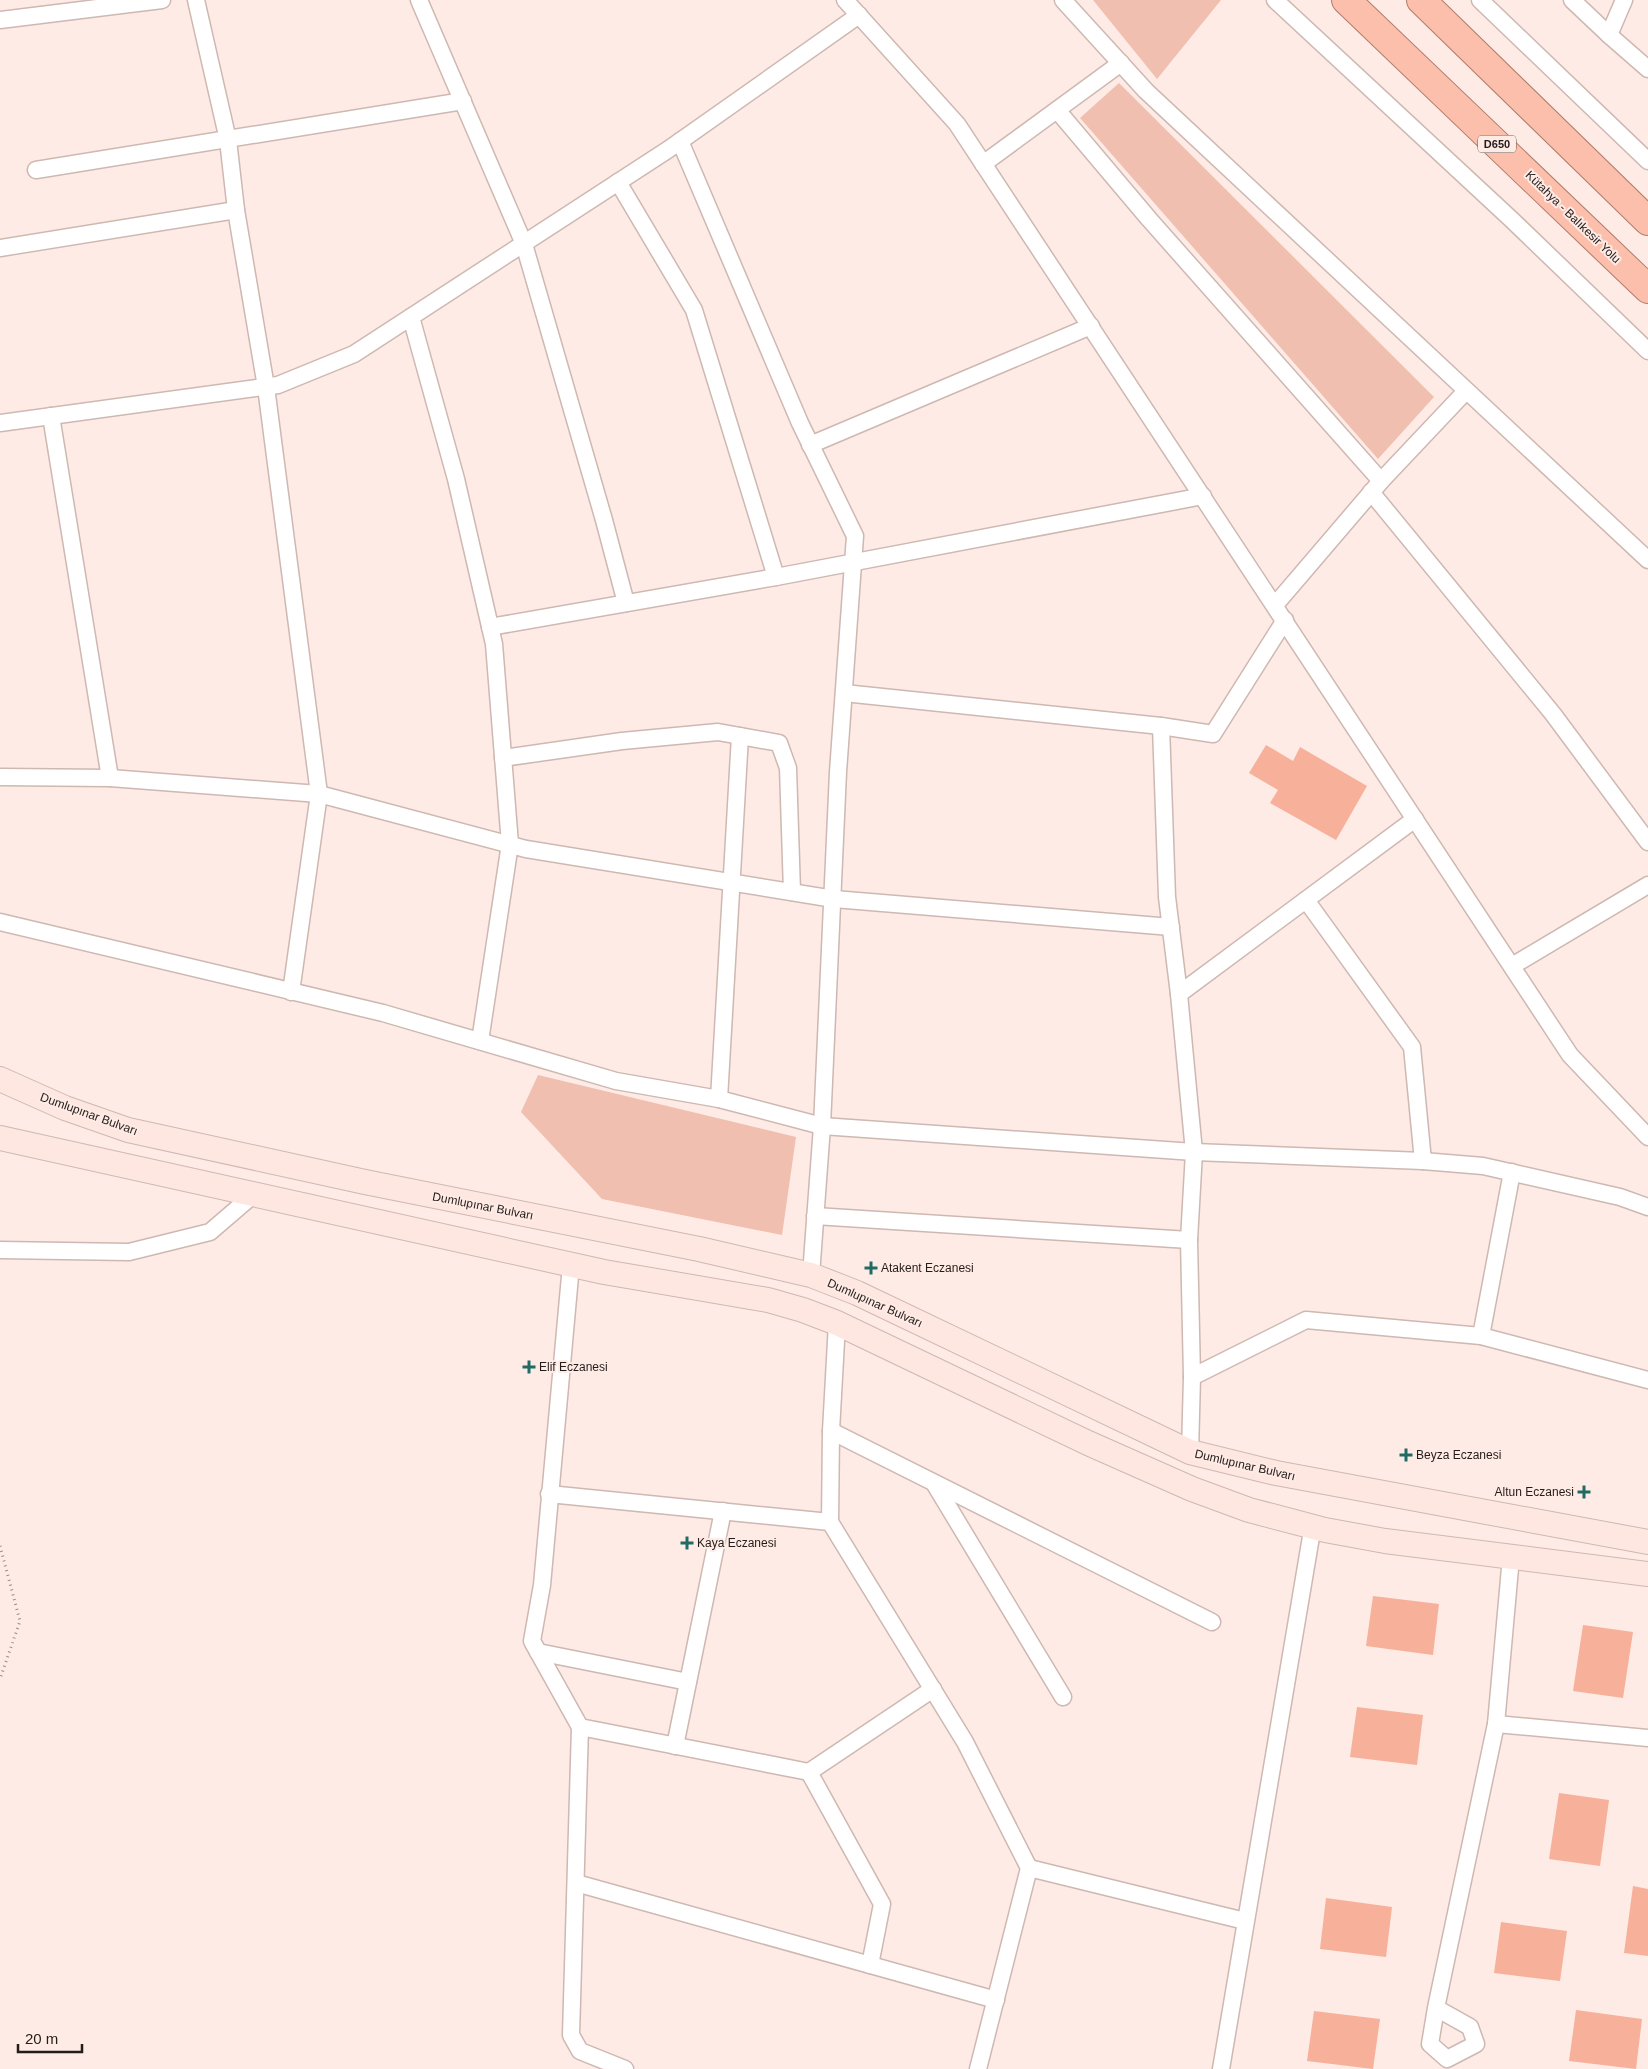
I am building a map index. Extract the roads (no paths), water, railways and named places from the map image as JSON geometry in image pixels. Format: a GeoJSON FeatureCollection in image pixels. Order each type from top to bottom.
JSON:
{"type":"FeatureCollection","features":[{"type":"Feature","properties":{"kind":"highway","name":"Kütahya - Balıkesir Yolu"},"geometry":{"type":"LineString","coordinates":[[1346,0],[1648,289]]}},
{"type":"Feature","properties":{"kind":"highway"},"geometry":{"type":"LineString","coordinates":[[1421,0],[1648,221]]}},
{"type":"Feature","properties":{"kind":"main road","name":"Dumlupınar Bulvarı"},"geometry":{"type":"LineString","coordinates":[[0,1079],[65,1108],[128,1130],[374,1184],[699,1249],[811,1275],[858,1293],[1190,1452],[1276,1473],[1647,1539]]}},
{"type":"Feature","properties":{"kind":"main road"},"geometry":{"type":"LineString","coordinates":[[0,1138],[571,1264],[768,1300],[803,1310],[837,1323],[1088,1443],[1192,1489],[1249,1510],[1313,1525],[1326,1530],[1385,1541],[1648,1574]]}},
{"type":"Feature","properties":{"kind":"street"},"geometry":{"type":"LineString","coordinates":[[0,20],[162,0]]}},
{"type":"Feature","properties":{"kind":"street"},"geometry":{"type":"LineString","coordinates":[[196,0],[228,140],[236,210],[266,387],[319,794],[291,992]]}},
{"type":"Feature","properties":{"kind":"street"},"geometry":{"type":"LineString","coordinates":[[419,0],[524,244],[604,520],[626,603]]}},
{"type":"Feature","properties":{"kind":"street"},"geometry":{"type":"LineString","coordinates":[[845,0],[957,124],[1570,1055],[1648,1137]]}},
{"type":"Feature","properties":{"kind":"street"},"geometry":{"type":"LineString","coordinates":[[1063,0],[1146,91],[1648,560]]}},
{"type":"Feature","properties":{"kind":"street"},"geometry":{"type":"LineString","coordinates":[[1275,0],[1512,220],[1648,351]]}},
{"type":"Feature","properties":{"kind":"street"},"geometry":{"type":"LineString","coordinates":[[1480,0],[1648,162]]}},
{"type":"Feature","properties":{"kind":"street"},"geometry":{"type":"LineString","coordinates":[[1572,0],[1608,35],[1648,69]]}},
{"type":"Feature","properties":{"kind":"street"},"geometry":{"type":"LineString","coordinates":[[1608,35],[1624,0]]}},
{"type":"Feature","properties":{"kind":"street"},"geometry":{"type":"LineString","coordinates":[[0,423],[278,385],[354,354],[680,141],[859,15]]}},
{"type":"Feature","properties":{"kind":"street"},"geometry":{"type":"LineString","coordinates":[[983,164],[1121,64]]}},
{"type":"Feature","properties":{"kind":"street"},"geometry":{"type":"LineString","coordinates":[[36,170],[463,101]]}},
{"type":"Feature","properties":{"kind":"street"},"geometry":{"type":"LineString","coordinates":[[1056,110],[1376,487],[1553,714],[1648,842]]}},
{"type":"Feature","properties":{"kind":"street"},"geometry":{"type":"LineString","coordinates":[[680,141],[810,445],[855,536],[838,772],[834,899],[822,1126],[811,1275]]}},
{"type":"Feature","properties":{"kind":"street"},"geometry":{"type":"LineString","coordinates":[[618,182],[694,310],[776,577]]}},
{"type":"Feature","properties":{"kind":"street"},"geometry":{"type":"LineString","coordinates":[[0,248],[236,210]]}},
{"type":"Feature","properties":{"kind":"street"},"geometry":{"type":"LineString","coordinates":[[412,317],[456,479],[494,644],[510,844],[480,1041]]}},
{"type":"Feature","properties":{"kind":"street"},"geometry":{"type":"LineString","coordinates":[[810,445],[1091,326]]}},
{"type":"Feature","properties":{"kind":"street"},"geometry":{"type":"LineString","coordinates":[[1275,605],[1376,487],[1466,391]]}},
{"type":"Feature","properties":{"kind":"street"},"geometry":{"type":"LineString","coordinates":[[51,416],[110,778]]}},
{"type":"Feature","properties":{"kind":"street"},"geometry":{"type":"LineString","coordinates":[[490,627],[776,577],[1203,496]]}},
{"type":"Feature","properties":{"kind":"street"},"geometry":{"type":"LineString","coordinates":[[844,693],[1162,726],[1213,734],[1285,620]]}},
{"type":"Feature","properties":{"kind":"street"},"geometry":{"type":"LineString","coordinates":[[1162,726],[1167,897],[1180,994],[1194,1152],[1189,1240],[1192,1378],[1190,1452]]}},
{"type":"Feature","properties":{"kind":"street"},"geometry":{"type":"LineString","coordinates":[[503,758],[622,741],[718,732],[779,743],[788,768],[792,892]]}},
{"type":"Feature","properties":{"kind":"street"},"geometry":{"type":"LineString","coordinates":[[719,1099],[740,736]]}},
{"type":"Feature","properties":{"kind":"street"},"geometry":{"type":"LineString","coordinates":[[0,777],[110,778],[319,794],[526,849],[834,899],[1171,927]]}},
{"type":"Feature","properties":{"kind":"street"},"geometry":{"type":"LineString","coordinates":[[1180,994],[1415,819]]}},
{"type":"Feature","properties":{"kind":"street"},"geometry":{"type":"LineString","coordinates":[[1512,966],[1648,885]]}},
{"type":"Feature","properties":{"kind":"street"},"geometry":{"type":"LineString","coordinates":[[1306,900],[1412,1047],[1422,1161]]}},
{"type":"Feature","properties":{"kind":"street"},"geometry":{"type":"LineString","coordinates":[[0,922],[383,1013],[616,1081],[719,1099],[822,1126],[1194,1152],[1422,1161],[1484,1166],[1620,1197],[1648,1207]]}},
{"type":"Feature","properties":{"kind":"street"},"geometry":{"type":"LineString","coordinates":[[1482,1336],[1512,1172]]}},
{"type":"Feature","properties":{"kind":"street"},"geometry":{"type":"LineString","coordinates":[[0,1250],[129,1252],[210,1232],[253,1194]]}},
{"type":"Feature","properties":{"kind":"street"},"geometry":{"type":"LineString","coordinates":[[815,1216],[1189,1240]]}},
{"type":"Feature","properties":{"kind":"street"},"geometry":{"type":"LineString","coordinates":[[571,1264],[542,1585],[532,1640],[580,1727],[571,2035],[580,2051],[625,2069]]}},
{"type":"Feature","properties":{"kind":"street"},"geometry":{"type":"LineString","coordinates":[[1192,1378],[1306,1320],[1482,1336],[1648,1380]]}},
{"type":"Feature","properties":{"kind":"street"},"geometry":{"type":"LineString","coordinates":[[837,1323],[830,1431],[830,1522],[965,1742],[1029,1868],[978,2069]]}},
{"type":"Feature","properties":{"kind":"street"},"geometry":{"type":"LineString","coordinates":[[830,1431],[1212,1622]]}},
{"type":"Feature","properties":{"kind":"street"},"geometry":{"type":"LineString","coordinates":[[934,1483],[1063,1698]]}},
{"type":"Feature","properties":{"kind":"street"},"geometry":{"type":"LineString","coordinates":[[549,1494],[830,1522]]}},
{"type":"Feature","properties":{"kind":"street"},"geometry":{"type":"LineString","coordinates":[[675,1746],[723,1511]]}},
{"type":"Feature","properties":{"kind":"street"},"geometry":{"type":"LineString","coordinates":[[1221,2069],[1313,1525]]}},
{"type":"Feature","properties":{"kind":"street"},"geometry":{"type":"LineString","coordinates":[[1436,2008],[1496,1724],[1511,1556]]}},
{"type":"Feature","properties":{"kind":"street"},"geometry":{"type":"LineString","coordinates":[[538,1652],[688,1682]]}},
{"type":"Feature","properties":{"kind":"street"},"geometry":{"type":"LineString","coordinates":[[580,1727],[809,1772],[933,1689]]}},
{"type":"Feature","properties":{"kind":"street"},"geometry":{"type":"LineString","coordinates":[[1496,1724],[1648,1738]]}},
{"type":"Feature","properties":{"kind":"street"},"geometry":{"type":"LineString","coordinates":[[809,1772],[882,1904],[870,1965]]}},
{"type":"Feature","properties":{"kind":"street"},"geometry":{"type":"LineString","coordinates":[[1029,1868],[1245,1921]]}},
{"type":"Feature","properties":{"kind":"street"},"geometry":{"type":"LineString","coordinates":[[576,1883],[996,2000]]}},
{"type":"Feature","properties":{"kind":"place","name":"Atakent Eczanesi"},"geometry":{"type":"Point","coordinates":[871,1268]}},
{"type":"Feature","properties":{"kind":"place","name":"Elif Eczanesi"},"geometry":{"type":"Point","coordinates":[529,1367]}},
{"type":"Feature","properties":{"kind":"place","name":"Beyza Eczanesi"},"geometry":{"type":"Point","coordinates":[1406,1455]}},
{"type":"Feature","properties":{"kind":"place","name":"Altun Eczanesi"},"geometry":{"type":"Point","coordinates":[1584,1492]}},
{"type":"Feature","properties":{"kind":"place","name":"Kaya Eczanesi"},"geometry":{"type":"Point","coordinates":[687,1543]}}]}
